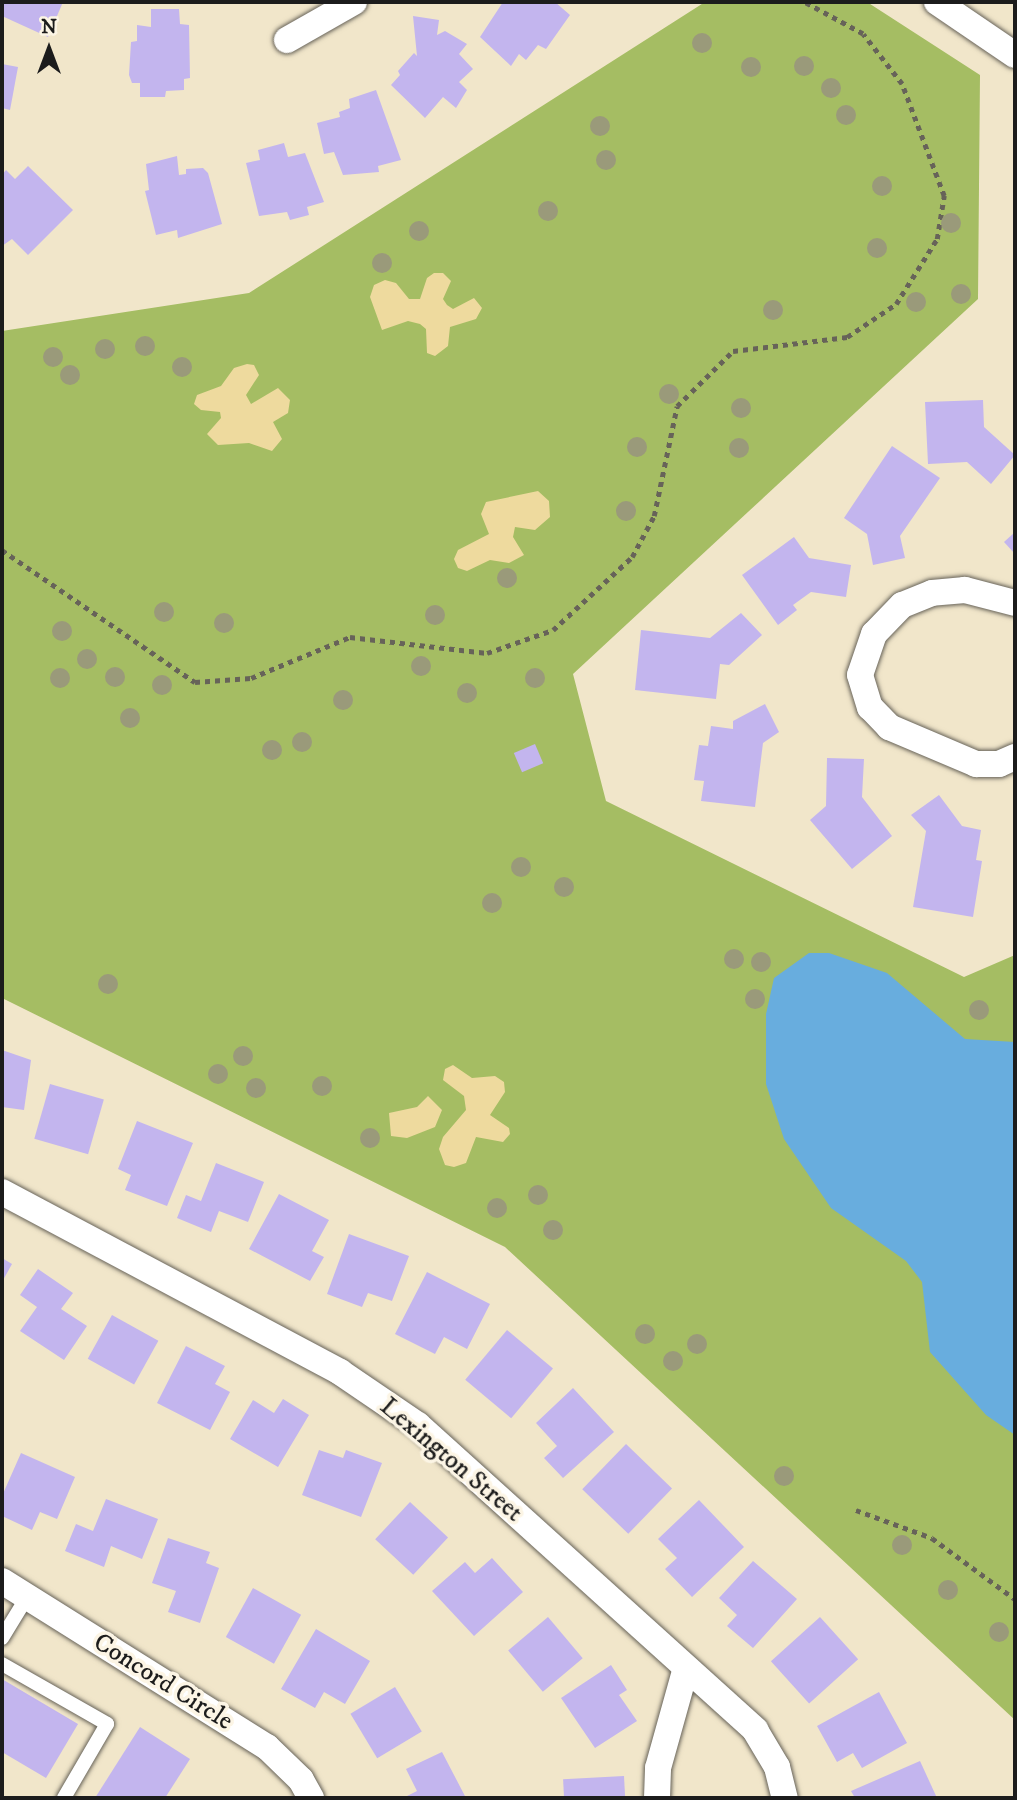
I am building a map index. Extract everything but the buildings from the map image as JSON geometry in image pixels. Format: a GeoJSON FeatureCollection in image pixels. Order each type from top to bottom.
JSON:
{"type":"FeatureCollection","features":[{"type":"Feature","properties":{"kind":"street"},"geometry":{"type":"LineString","coordinates":[[287,40],[354,2]]}},
{"type":"Feature","properties":{"kind":"street"},"geometry":{"type":"LineString","coordinates":[[937,2],[1015,55]]}},
{"type":"Feature","properties":{"kind":"street"},"geometry":{"type":"LineString","coordinates":[[1015,603],[965,590],[932,593],[902,605],[874,634],[860,675],[870,707],[889,727],[976,764],[999,764],[1015,757]]}},
{"type":"Feature","properties":{"kind":"street","name":"Lexington Street"},"geometry":{"type":"LineString","coordinates":[[2,1192],[340,1372],[407,1418],[755,1730],[777,1767],[785,1798]]}},
{"type":"Feature","properties":{"kind":"street","name":"Concord Circle"},"geometry":{"type":"LineString","coordinates":[[2,1581],[267,1746],[301,1780],[311,1798]]}},
{"type":"Feature","properties":{"kind":"street"},"geometry":{"type":"LineString","coordinates":[[657,1798],[658,1768],[686,1668]]}},
{"type":"Feature","properties":{"kind":"lane"},"geometry":{"type":"LineString","coordinates":[[2,1637],[27,1597]]}},
{"type":"Feature","properties":{"kind":"lane"},"geometry":{"type":"LineString","coordinates":[[2,1664],[107,1724],[64,1798]]}},
{"type":"Feature","properties":{"kind":"path"},"geometry":{"type":"LineString","coordinates":[[2,550],[195,682],[251,678],[350,637],[487,653],[554,630],[632,557],[654,516],[677,406],[733,351],[847,337],[896,304],[937,239],[944,196],[902,84],[863,34],[804,2]]}},
{"type":"Feature","properties":{"kind":"path"},"geometry":{"type":"LineString","coordinates":[[856,1510],[932,1538],[1015,1599]]}},
{"type":"Feature","properties":{"kind":"green space"},"geometry":{"type":"Polygon","coordinates":[[[705,2],[867,2],[980,75],[978,299],[573,674],[606,801],[964,977],[1015,955],[1015,1720],[505,1247],[2,998],[2,331],[249,293],[705,2]]]}},
{"type":"Feature","properties":{"kind":"sand"},"geometry":{"type":"Polygon","coordinates":[[[434,273],[443,273],[451,281],[443,299],[447,305],[453,309],[474,298],[482,308],[476,319],[450,327],[448,346],[435,356],[427,353],[426,329],[420,324],[408,321],[382,330],[370,297],[374,285],[385,280],[396,283],[409,299],[420,299],[427,278],[434,273]]]}},
{"type":"Feature","properties":{"kind":"sand"},"geometry":{"type":"Polygon","coordinates":[[[254,365],[259,375],[246,395],[251,404],[278,388],[290,400],[288,413],[273,422],[282,439],[272,451],[249,443],[218,445],[207,434],[221,418],[220,412],[201,410],[194,404],[197,395],[221,386],[234,368],[254,365]]]}},
{"type":"Feature","properties":{"kind":"sand"},"geometry":{"type":"Polygon","coordinates":[[[538,491],[549,501],[550,517],[535,530],[515,527],[513,537],[524,555],[509,563],[490,560],[467,571],[458,568],[454,559],[458,550],[489,534],[481,514],[486,502],[538,491]]]}},
{"type":"Feature","properties":{"kind":"sand"},"geometry":{"type":"Polygon","coordinates":[[[453,1065],[472,1078],[495,1076],[504,1082],[505,1092],[490,1115],[509,1128],[510,1134],[503,1142],[476,1137],[466,1163],[454,1167],[445,1165],[439,1149],[443,1137],[466,1110],[464,1096],[443,1080],[445,1069],[453,1065]]]}},
{"type":"Feature","properties":{"kind":"sand"},"geometry":{"type":"Polygon","coordinates":[[[428,1096],[442,1110],[435,1127],[407,1138],[391,1136],[389,1113],[417,1107],[428,1096]]]}},
{"type":"Feature","properties":{"kind":"water"},"geometry":{"type":"Polygon","coordinates":[[[809,953],[829,953],[887,973],[965,1039],[1015,1042],[1015,1435],[986,1415],[930,1352],[922,1282],[906,1261],[831,1208],[784,1139],[766,1084],[766,1014],[774,978],[809,953]]]}}]}
